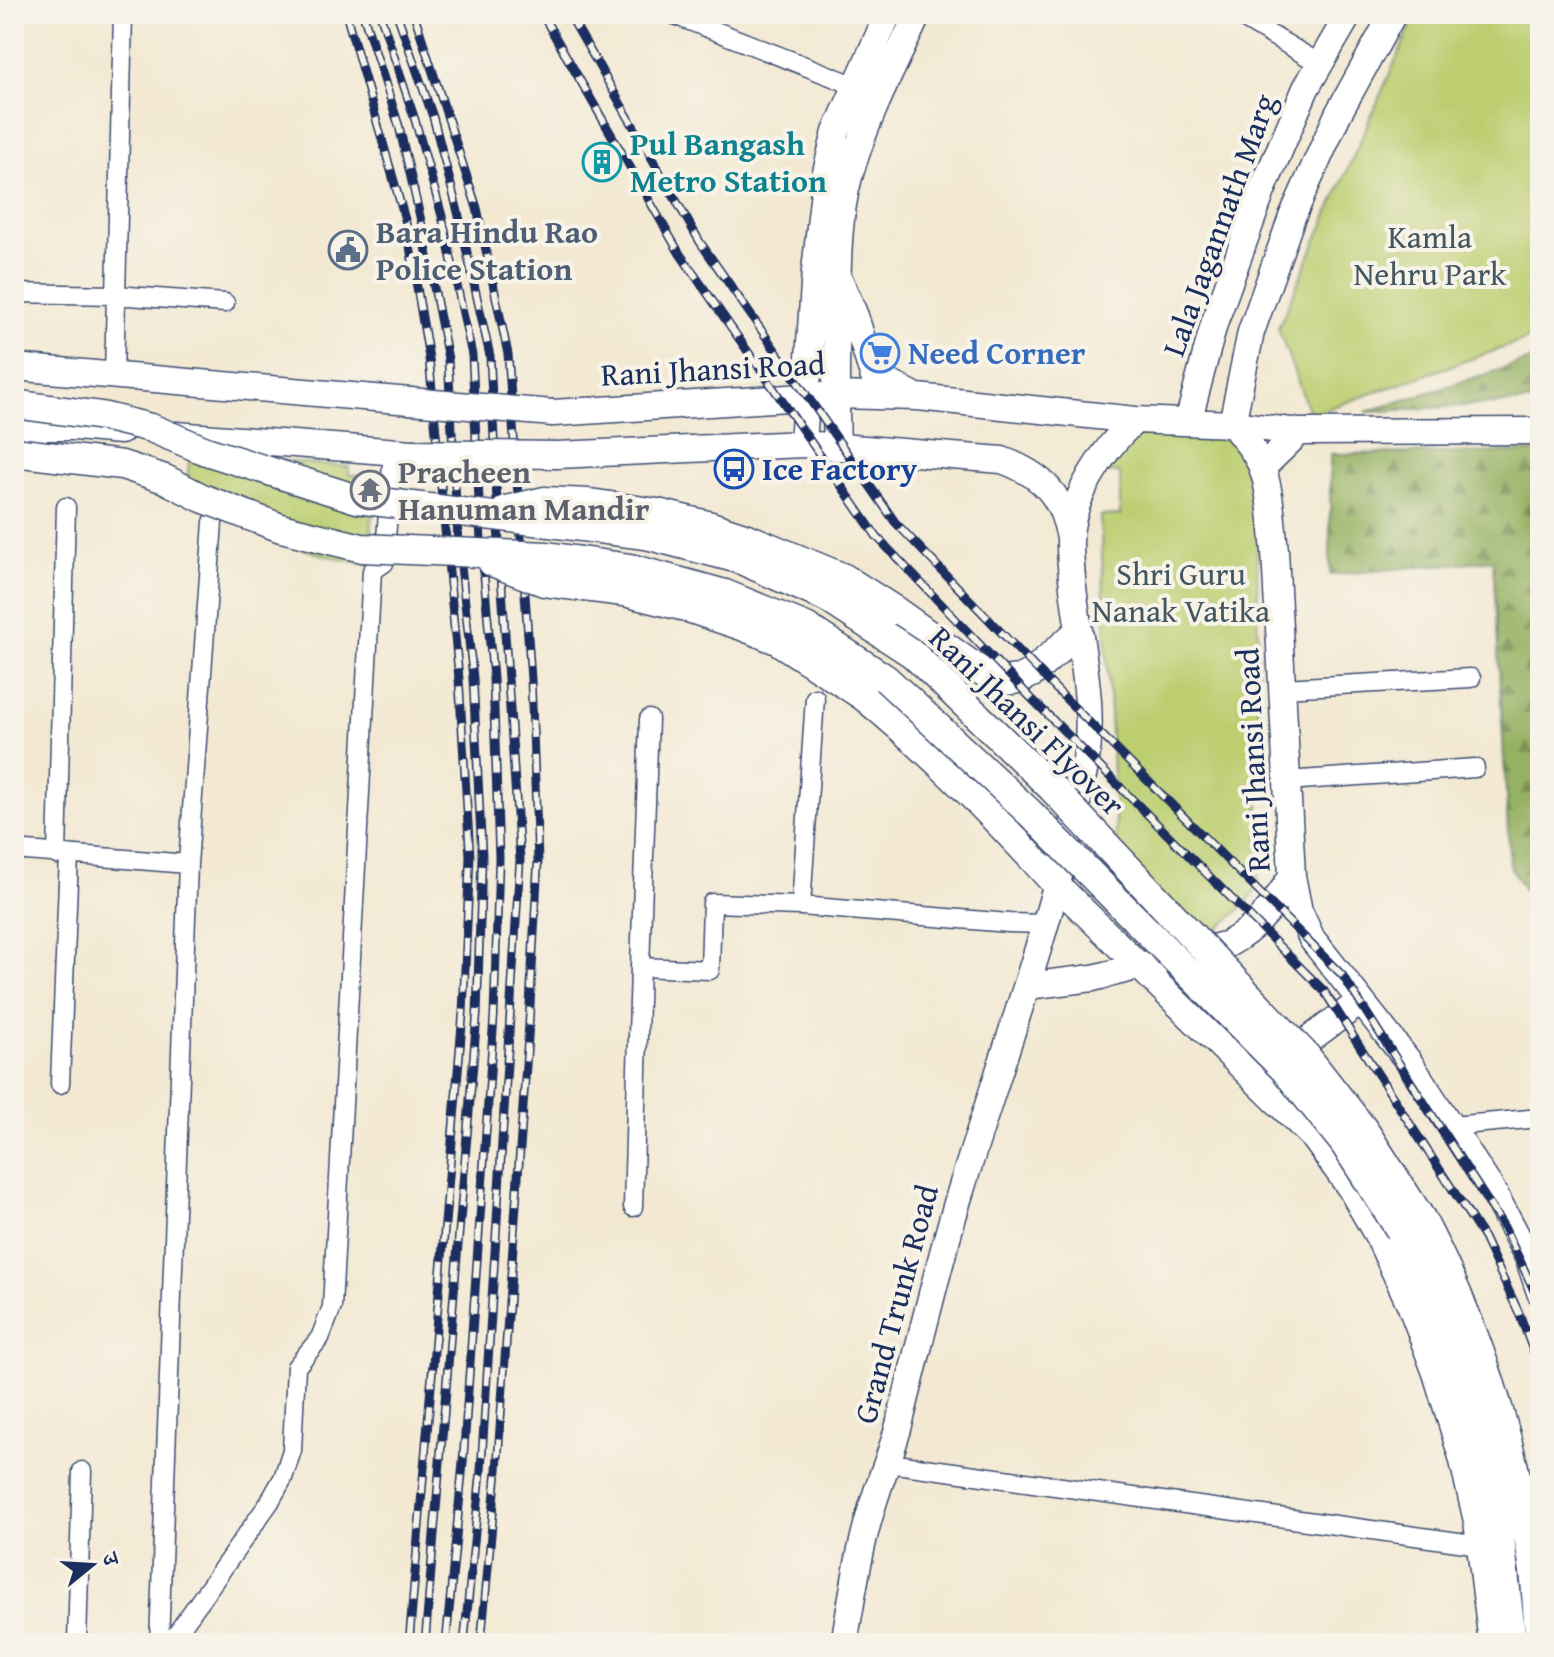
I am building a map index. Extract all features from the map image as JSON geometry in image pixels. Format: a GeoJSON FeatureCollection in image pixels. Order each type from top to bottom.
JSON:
{"type":"FeatureCollection","features":[{"type":"Feature","properties":{"kind":"main road"},"geometry":{"type":"LineString","coordinates":[[803,444],[818,233],[826,172],[836,132],[888,14]]}},
{"type":"Feature","properties":{"kind":"main road"},"geometry":{"type":"LineString","coordinates":[[837,444],[835,395],[843,205],[849,179],[880,95],[918,14]]}},
{"type":"Feature","properties":{"kind":"main road","name":"Lala Jagannath Marg"},"geometry":{"type":"LineString","coordinates":[[1188,422],[1214,324],[1262,191],[1306,88],[1349,14]]}},
{"type":"Feature","properties":{"kind":"main road","name":"Lala Jagannath Marg"},"geometry":{"type":"LineString","coordinates":[[1232,424],[1251,332],[1292,217],[1338,114],[1393,14]]}},
{"type":"Feature","properties":{"kind":"main road"},"geometry":{"type":"LineString","coordinates":[[838,276],[855,316],[873,375],[918,397]]}},
{"type":"Feature","properties":{"kind":"main road","name":"Rani Jhansi Road"},"geometry":{"type":"LineString","coordinates":[[14,367],[553,413],[835,395],[918,397],[1135,420],[1232,424],[1248,443],[1262,468],[1275,551],[1292,876],[1303,922],[1409,1062],[1451,1126],[1495,1195],[1528,1257],[1540,1292]]}},
{"type":"Feature","properties":{"kind":"main road","name":"Rani Jhansi Flyover"},"geometry":{"type":"LineString","coordinates":[[14,404],[102,416],[151,428],[206,451],[357,499],[646,535],[739,559],[827,598],[913,654],[1052,788],[1307,1057],[1364,1130],[1422,1220],[1449,1272],[1473,1331],[1500,1414],[1521,1496],[1533,1561],[1540,1638]]}},
{"type":"Feature","properties":{"kind":"main road","name":"Grand Trunk Road"},"geometry":{"type":"LineString","coordinates":[[844,1643],[871,1510],[889,1463],[960,1192],[1045,924],[1085,768],[1090,711],[1078,632],[1070,538],[1077,507],[1099,458],[1113,439],[1135,420]]}},
{"type":"Feature","properties":{"kind":"main road"},"geometry":{"type":"LineString","coordinates":[[1232,424],[1299,432],[1540,431]]}},
{"type":"Feature","properties":{"kind":"main road"},"geometry":{"type":"LineString","coordinates":[[14,427],[75,427],[402,452],[557,455],[837,444],[1002,460],[1029,469],[1044,483],[1057,499],[1070,538]]}},
{"type":"Feature","properties":{"kind":"main road"},"geometry":{"type":"LineString","coordinates":[[1262,468],[1299,432]]}},
{"type":"Feature","properties":{"kind":"main road","name":"Rani Jhansi Flyover"},"geometry":{"type":"LineString","coordinates":[[14,452],[122,465],[165,479],[202,498],[281,528],[362,548],[547,556],[630,568],[725,594],[806,627],[886,679],[1030,813],[1285,1070],[1344,1143],[1400,1230],[1450,1339],[1496,1501],[1512,1643]]}},
{"type":"Feature","properties":{"kind":"main road"},"geometry":{"type":"LineString","coordinates":[[486,515],[544,501],[621,506],[736,534],[844,578],[977,669],[1003,681],[1032,673],[1078,632]]}},
{"type":"Feature","properties":{"kind":"main road"},"geometry":{"type":"LineString","coordinates":[[468,553],[544,582],[624,592],[685,607],[777,640],[863,696],[988,809],[1056,884],[1315,1139],[1351,1189],[1379,1238],[1410,1304],[1436,1373],[1462,1457],[1480,1545],[1492,1643]]}},
{"type":"Feature","properties":{"kind":"main road"},"geometry":{"type":"LineString","coordinates":[[1027,986],[1070,982],[1228,944],[1245,935],[1271,911],[1292,876]]}},
{"type":"Feature","properties":{"kind":"main road"},"geometry":{"type":"LineString","coordinates":[[1255,1081],[1361,1001]]}},
{"type":"Feature","properties":{"kind":"street"},"geometry":{"type":"LineString","coordinates":[[114,376],[123,14]]}},
{"type":"Feature","properties":{"kind":"street"},"geometry":{"type":"LineString","coordinates":[[672,14],[856,86]]}},
{"type":"Feature","properties":{"kind":"street"},"geometry":{"type":"LineString","coordinates":[[1236,14],[1320,64]]}},
{"type":"Feature","properties":{"kind":"street"},"geometry":{"type":"LineString","coordinates":[[14,293],[115,295],[225,303]]}},
{"type":"Feature","properties":{"kind":"street"},"geometry":{"type":"LineString","coordinates":[[170,1643],[269,1503],[283,1478],[293,1442],[296,1367],[320,1338],[332,1307],[372,571],[384,563],[402,452]]}},
{"type":"Feature","properties":{"kind":"street"},"geometry":{"type":"LineString","coordinates":[[60,1084],[66,507]]}},
{"type":"Feature","properties":{"kind":"street"},"geometry":{"type":"LineString","coordinates":[[159,1643],[188,864],[213,522]]}},
{"type":"Feature","properties":{"kind":"street"},"geometry":{"type":"LineString","coordinates":[[1282,688],[1471,678]]}},
{"type":"Feature","properties":{"kind":"street"},"geometry":{"type":"LineString","coordinates":[[801,906],[815,698]]}},
{"type":"Feature","properties":{"kind":"street"},"geometry":{"type":"LineString","coordinates":[[633,1207],[649,719]]}},
{"type":"Feature","properties":{"kind":"street"},"geometry":{"type":"LineString","coordinates":[[1286,781],[1475,768]]}},
{"type":"Feature","properties":{"kind":"street"},"geometry":{"type":"LineString","coordinates":[[14,850],[188,864]]}},
{"type":"Feature","properties":{"kind":"street"},"geometry":{"type":"LineString","coordinates":[[640,967],[710,970],[712,903],[801,906],[1045,924]]}},
{"type":"Feature","properties":{"kind":"street"},"geometry":{"type":"LineString","coordinates":[[1451,1126],[1540,1118]]}},
{"type":"Feature","properties":{"kind":"street"},"geometry":{"type":"LineString","coordinates":[[889,1463],[1480,1545]]}},
{"type":"Feature","properties":{"kind":"street"},"geometry":{"type":"LineString","coordinates":[[77,1643],[82,1471]]}},
{"type":"Feature","properties":{"kind":"green space","name":"Kamla Nehru Park"},"geometry":{"type":"Polygon","coordinates":[[[1416,14],[1540,14],[1540,335],[1310,415],[1278,328],[1416,14]]]}},
{"type":"Feature","properties":{"kind":"green space"},"geometry":{"type":"Polygon","coordinates":[[[1540,357],[1540,401],[1366,412],[1540,357]]]}},
{"type":"Feature","properties":{"kind":"green space","name":"Shri Guru Nanak Vatika"},"geometry":{"type":"Polygon","coordinates":[[[1152,430],[1210,435],[1235,446],[1245,455],[1252,469],[1257,500],[1259,885],[1220,927],[1187,939],[1163,939],[1126,897],[1118,872],[1100,516],[1120,515],[1120,473],[1100,472],[1134,439],[1152,430]]]}},
{"type":"Feature","properties":{"kind":"green space"},"geometry":{"type":"Polygon","coordinates":[[[1540,452],[1540,917],[1510,866],[1493,560],[1330,575],[1330,454],[1540,452]]]}},
{"type":"Feature","properties":{"kind":"green space"},"geometry":{"type":"Polygon","coordinates":[[[190,453],[349,467],[349,475],[357,475],[354,512],[372,514],[370,564],[298,547],[185,497],[190,453]]]}},
{"type":"Feature","properties":{"kind":"railway"},"geometry":{"type":"LineString","coordinates":[[346,14],[406,223],[429,358],[459,679],[470,856],[463,1013],[409,1643]]}},
{"type":"Feature","properties":{"kind":"railway"},"geometry":{"type":"LineString","coordinates":[[363,14],[399,126],[448,359],[458,538],[473,678],[482,857],[477,1015],[425,1643]]}},
{"type":"Feature","properties":{"kind":"railway"},"geometry":{"type":"LineString","coordinates":[[380,14],[442,216],[472,355],[481,542],[493,678],[499,858],[494,1016],[463,1463],[446,1643]]}},
{"type":"Feature","properties":{"kind":"railway"},"geometry":{"type":"LineString","coordinates":[[397,14],[433,117],[490,356],[520,860],[481,1471],[464,1643]]}},
{"type":"Feature","properties":{"kind":"railway"},"geometry":{"type":"LineString","coordinates":[[414,14],[477,208],[508,354],[531,679],[538,861],[497,1470],[481,1643]]}},
{"type":"Feature","properties":{"kind":"railway"},"geometry":{"type":"LineString","coordinates":[[542,14],[680,254],[877,537],[1032,699],[1324,991],[1484,1238],[1519,1313],[1540,1369]]}},
{"type":"Feature","properties":{"kind":"railway"},"geometry":{"type":"LineString","coordinates":[[569,14],[700,242],[895,522],[1049,682],[1343,976],[1504,1227],[1540,1303]]}},
{"type":"Feature","properties":{"kind":"place","name":"Pul Bangash Metro Station"},"geometry":{"type":"Point","coordinates":[602,162]}},
{"type":"Feature","properties":{"kind":"place","name":"Bara Hindu Rao Police Station"},"geometry":{"type":"Point","coordinates":[348,250]}},
{"type":"Feature","properties":{"kind":"place","name":"Need Corner"},"geometry":{"type":"Point","coordinates":[880,353]}},
{"type":"Feature","properties":{"kind":"place","name":"Ice Factory"},"geometry":{"type":"Point","coordinates":[734,469]}},
{"type":"Feature","properties":{"kind":"place","name":"Pracheen Hanuman Mandir"},"geometry":{"type":"Point","coordinates":[370,490]}}]}
